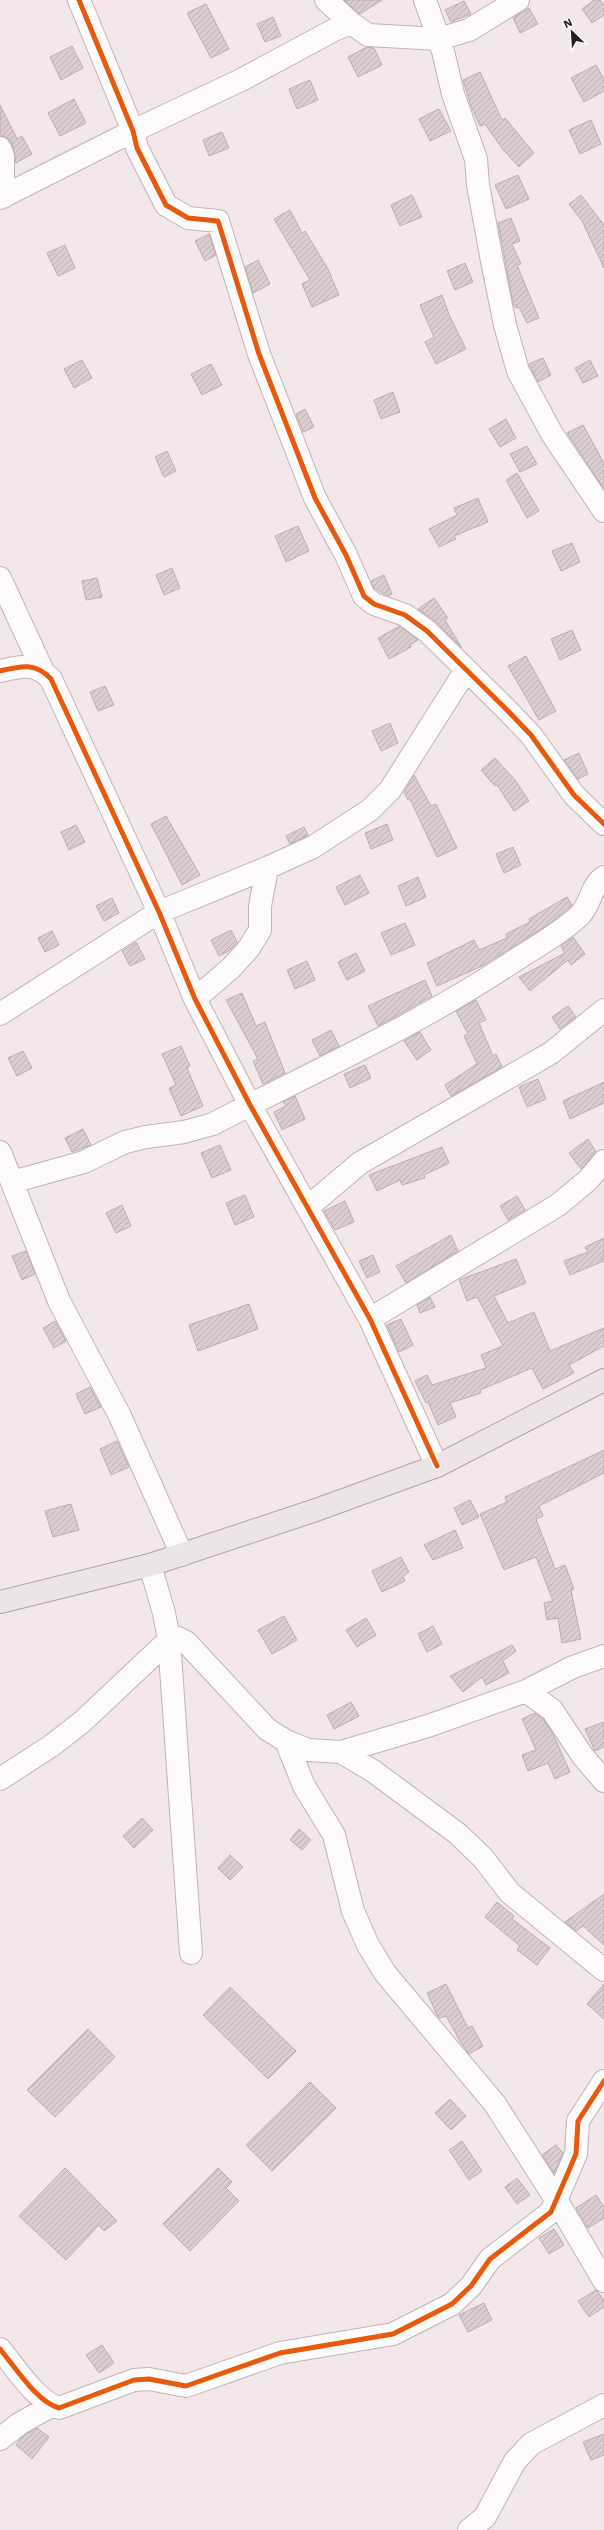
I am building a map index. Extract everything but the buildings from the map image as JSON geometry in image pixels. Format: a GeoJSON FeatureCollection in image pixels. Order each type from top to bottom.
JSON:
{"type":"FeatureCollection","features":[{"type":"Feature","properties":{"kind":"main road"},"geometry":{"type":"LineString","coordinates":[[0,1602],[150,1565],[437,1466],[604,1380]]}},
{"type":"Feature","properties":{"kind":"street"},"geometry":{"type":"LineString","coordinates":[[79,0],[133,131],[137,148],[166,204],[188,218],[218,221],[258,354],[314,498],[346,555],[364,596],[374,604],[406,615],[427,631],[531,735],[574,795],[604,824]]}},
{"type":"Feature","properties":{"kind":"street"},"geometry":{"type":"LineString","coordinates":[[326,0],[351,23],[368,35],[439,39],[469,30],[518,0]]}},
{"type":"Feature","properties":{"kind":"street"},"geometry":{"type":"LineString","coordinates":[[425,0],[439,39],[453,94],[476,159],[478,185],[492,261],[505,325],[518,371],[552,434],[604,511]]}},
{"type":"Feature","properties":{"kind":"street"},"geometry":{"type":"LineString","coordinates":[[1,197],[133,131],[240,80],[334,30],[351,23]]}},
{"type":"Feature","properties":{"kind":"street"},"geometry":{"type":"LineString","coordinates":[[0,148],[4,156],[1,197]]}},
{"type":"Feature","properties":{"kind":"street"},"geometry":{"type":"LineString","coordinates":[[0,578],[42,669],[51,679],[159,912],[195,998],[250,1104],[370,1320],[437,1466]]}},
{"type":"Feature","properties":{"kind":"street"},"geometry":{"type":"LineString","coordinates":[[0,671],[31,666],[42,669]]}},
{"type":"Feature","properties":{"kind":"street"},"geometry":{"type":"LineString","coordinates":[[0,1014],[159,912],[267,868],[313,847],[370,810],[390,790],[466,670]]}},
{"type":"Feature","properties":{"kind":"street"},"geometry":{"type":"LineString","coordinates":[[195,998],[231,968],[249,948],[260,930],[260,906],[267,868]]}},
{"type":"Feature","properties":{"kind":"street"},"geometry":{"type":"LineString","coordinates":[[12,1182],[84,1162],[125,1142],[146,1137],[184,1132],[213,1124],[250,1104],[396,1032],[507,966],[581,914],[595,887],[604,877]]}},
{"type":"Feature","properties":{"kind":"street"},"geometry":{"type":"LineString","coordinates":[[308,1207],[360,1163],[551,1053],[604,1010]]}},
{"type":"Feature","properties":{"kind":"street"},"geometry":{"type":"LineString","coordinates":[[0,1152],[59,1300],[120,1416],[182,1555]]}},
{"type":"Feature","properties":{"kind":"street"},"geometry":{"type":"LineString","coordinates":[[370,1320],[558,1205],[588,1180],[604,1161]]}},
{"type":"Feature","properties":{"kind":"street"},"geometry":{"type":"LineString","coordinates":[[150,1565],[169,1640],[191,1953]]}},
{"type":"Feature","properties":{"kind":"street"},"geometry":{"type":"LineString","coordinates":[[0,1779],[51,1746],[82,1722],[169,1640],[178,1638],[186,1642],[267,1729],[286,1741],[308,1750],[341,1752],[428,1726],[526,1690],[573,1666],[604,1656]]}},
{"type":"Feature","properties":{"kind":"street"},"geometry":{"type":"LineString","coordinates":[[526,1690],[552,1710],[582,1755],[604,1781]]}},
{"type":"Feature","properties":{"kind":"street"},"geometry":{"type":"LineString","coordinates":[[286,1741],[304,1786],[334,1835],[353,1911],[368,1945],[385,1974],[495,2104],[557,2201],[604,2281]]}},
{"type":"Feature","properties":{"kind":"street"},"geometry":{"type":"LineString","coordinates":[[341,1752],[373,1771],[458,1834],[483,1858],[510,1893],[604,1970]]}},
{"type":"Feature","properties":{"kind":"street"},"geometry":{"type":"LineString","coordinates":[[0,2349],[38,2395],[51,2406],[59,2408],[74,2404],[116,2385],[134,2380],[149,2379],[186,2386],[280,2353],[394,2334],[452,2304],[471,2286],[490,2259],[551,2212],[557,2201],[563,2180],[576,2154],[578,2121],[604,2081]]}},
{"type":"Feature","properties":{"kind":"street"},"geometry":{"type":"LineString","coordinates":[[479,2526],[515,2461],[530,2444],[604,2405]]}},
{"type":"Feature","properties":{"kind":"street"},"geometry":{"type":"LineString","coordinates":[[0,2439],[19,2424],[51,2406]]}},
{"type":"Feature","properties":{"kind":"cycle path"},"geometry":{"type":"LineString","coordinates":[[79,0],[133,131],[137,148],[166,205],[188,218],[218,221],[259,354],[315,498],[346,555],[364,596],[374,604],[405,615],[427,631],[531,735],[574,795],[604,824]]}},
{"type":"Feature","properties":{"kind":"cycle path"},"geometry":{"type":"LineString","coordinates":[[0,671],[27,667],[39,670],[51,679],[159,912],[195,999],[250,1105],[370,1319],[437,1466]]}},
{"type":"Feature","properties":{"kind":"cycle path"},"geometry":{"type":"LineString","coordinates":[[0,2349],[27,2383],[43,2399],[59,2408],[134,2380],[149,2379],[186,2386],[280,2353],[393,2334],[452,2304],[471,2286],[490,2259],[551,2212],[576,2154],[578,2121],[604,2081]]}}]}
